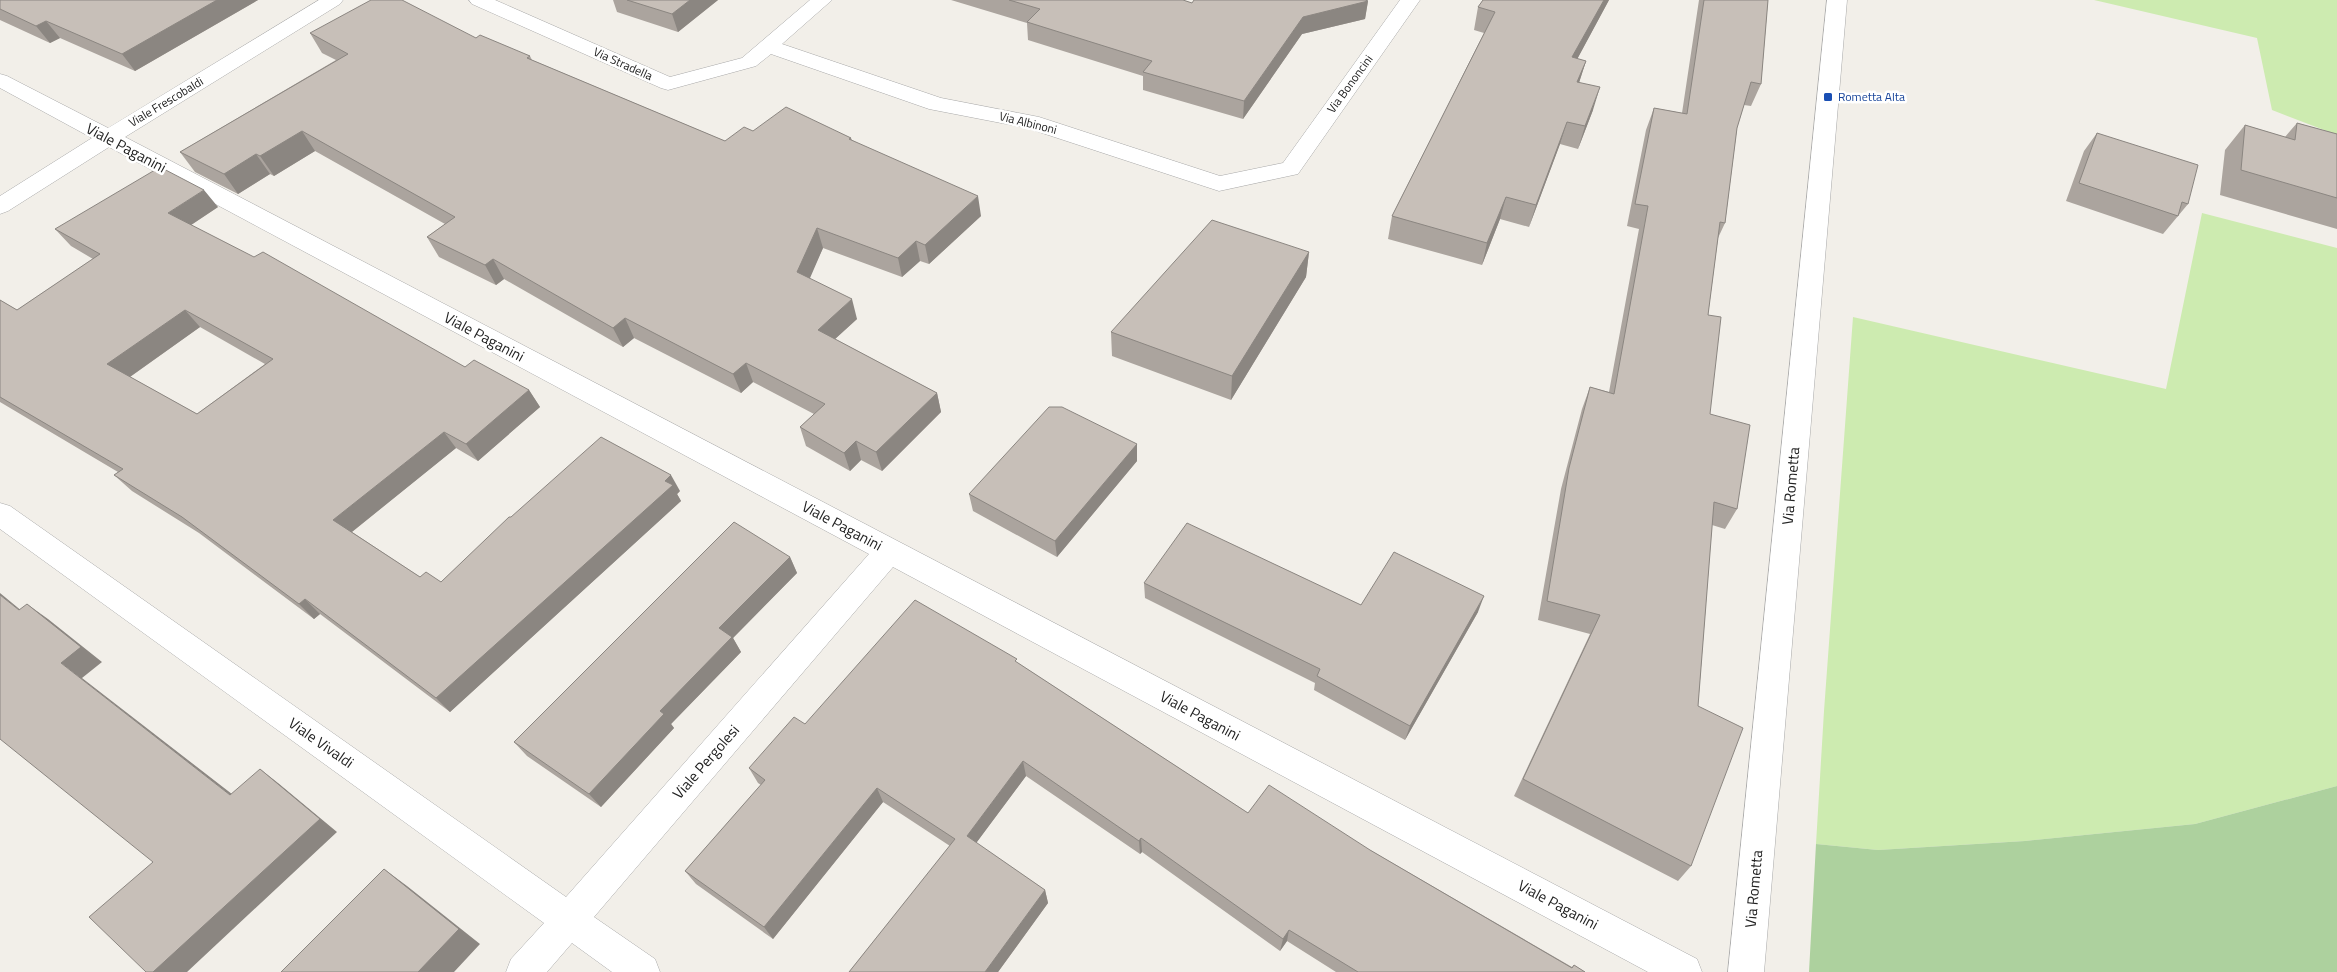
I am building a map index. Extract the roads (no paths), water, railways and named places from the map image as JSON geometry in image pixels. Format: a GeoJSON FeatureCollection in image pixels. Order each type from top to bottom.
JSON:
{"type":"FeatureCollection","features":[{"type":"Feature","properties":{"kind":"street","name":"Viale Frescobaldi"},"geometry":{"type":"LineString","coordinates":[[0,206],[106,138],[333,0]]}},
{"type":"Feature","properties":{"kind":"street","name":"Via Stradella"},"geometry":{"type":"LineString","coordinates":[[479,0],[668,84],[749,62],[822,0]]}},
{"type":"Feature","properties":{"kind":"street","name":"Via Bononcini"},"geometry":{"type":"LineString","coordinates":[[1290,169],[1410,0]]}},
{"type":"Feature","properties":{"kind":"street","name":"Via Rometta"},"geometry":{"type":"LineString","coordinates":[[1746,972],[1837,0]]}},
{"type":"Feature","properties":{"kind":"street","name":"Via Albinoni"},"geometry":{"type":"LineString","coordinates":[[768,46],[937,104],[1031,122],[1219,184],[1290,169]]}},
{"type":"Feature","properties":{"kind":"street","name":"Viale Paganini"},"geometry":{"type":"LineString","coordinates":[[0,80],[106,138],[1684,972]]}},
{"type":"Feature","properties":{"kind":"street","name":"Viale Vivaldi"},"geometry":{"type":"LineString","coordinates":[[0,514],[642,972]]}},
{"type":"Feature","properties":{"kind":"street","name":"Viale Pergolesi"},"geometry":{"type":"LineString","coordinates":[[524,972],[889,551]]}},
{"type":"Feature","properties":{"kind":"place","name":"Rometta Alta"},"geometry":{"type":"Point","coordinates":[1828,97]}}]}
